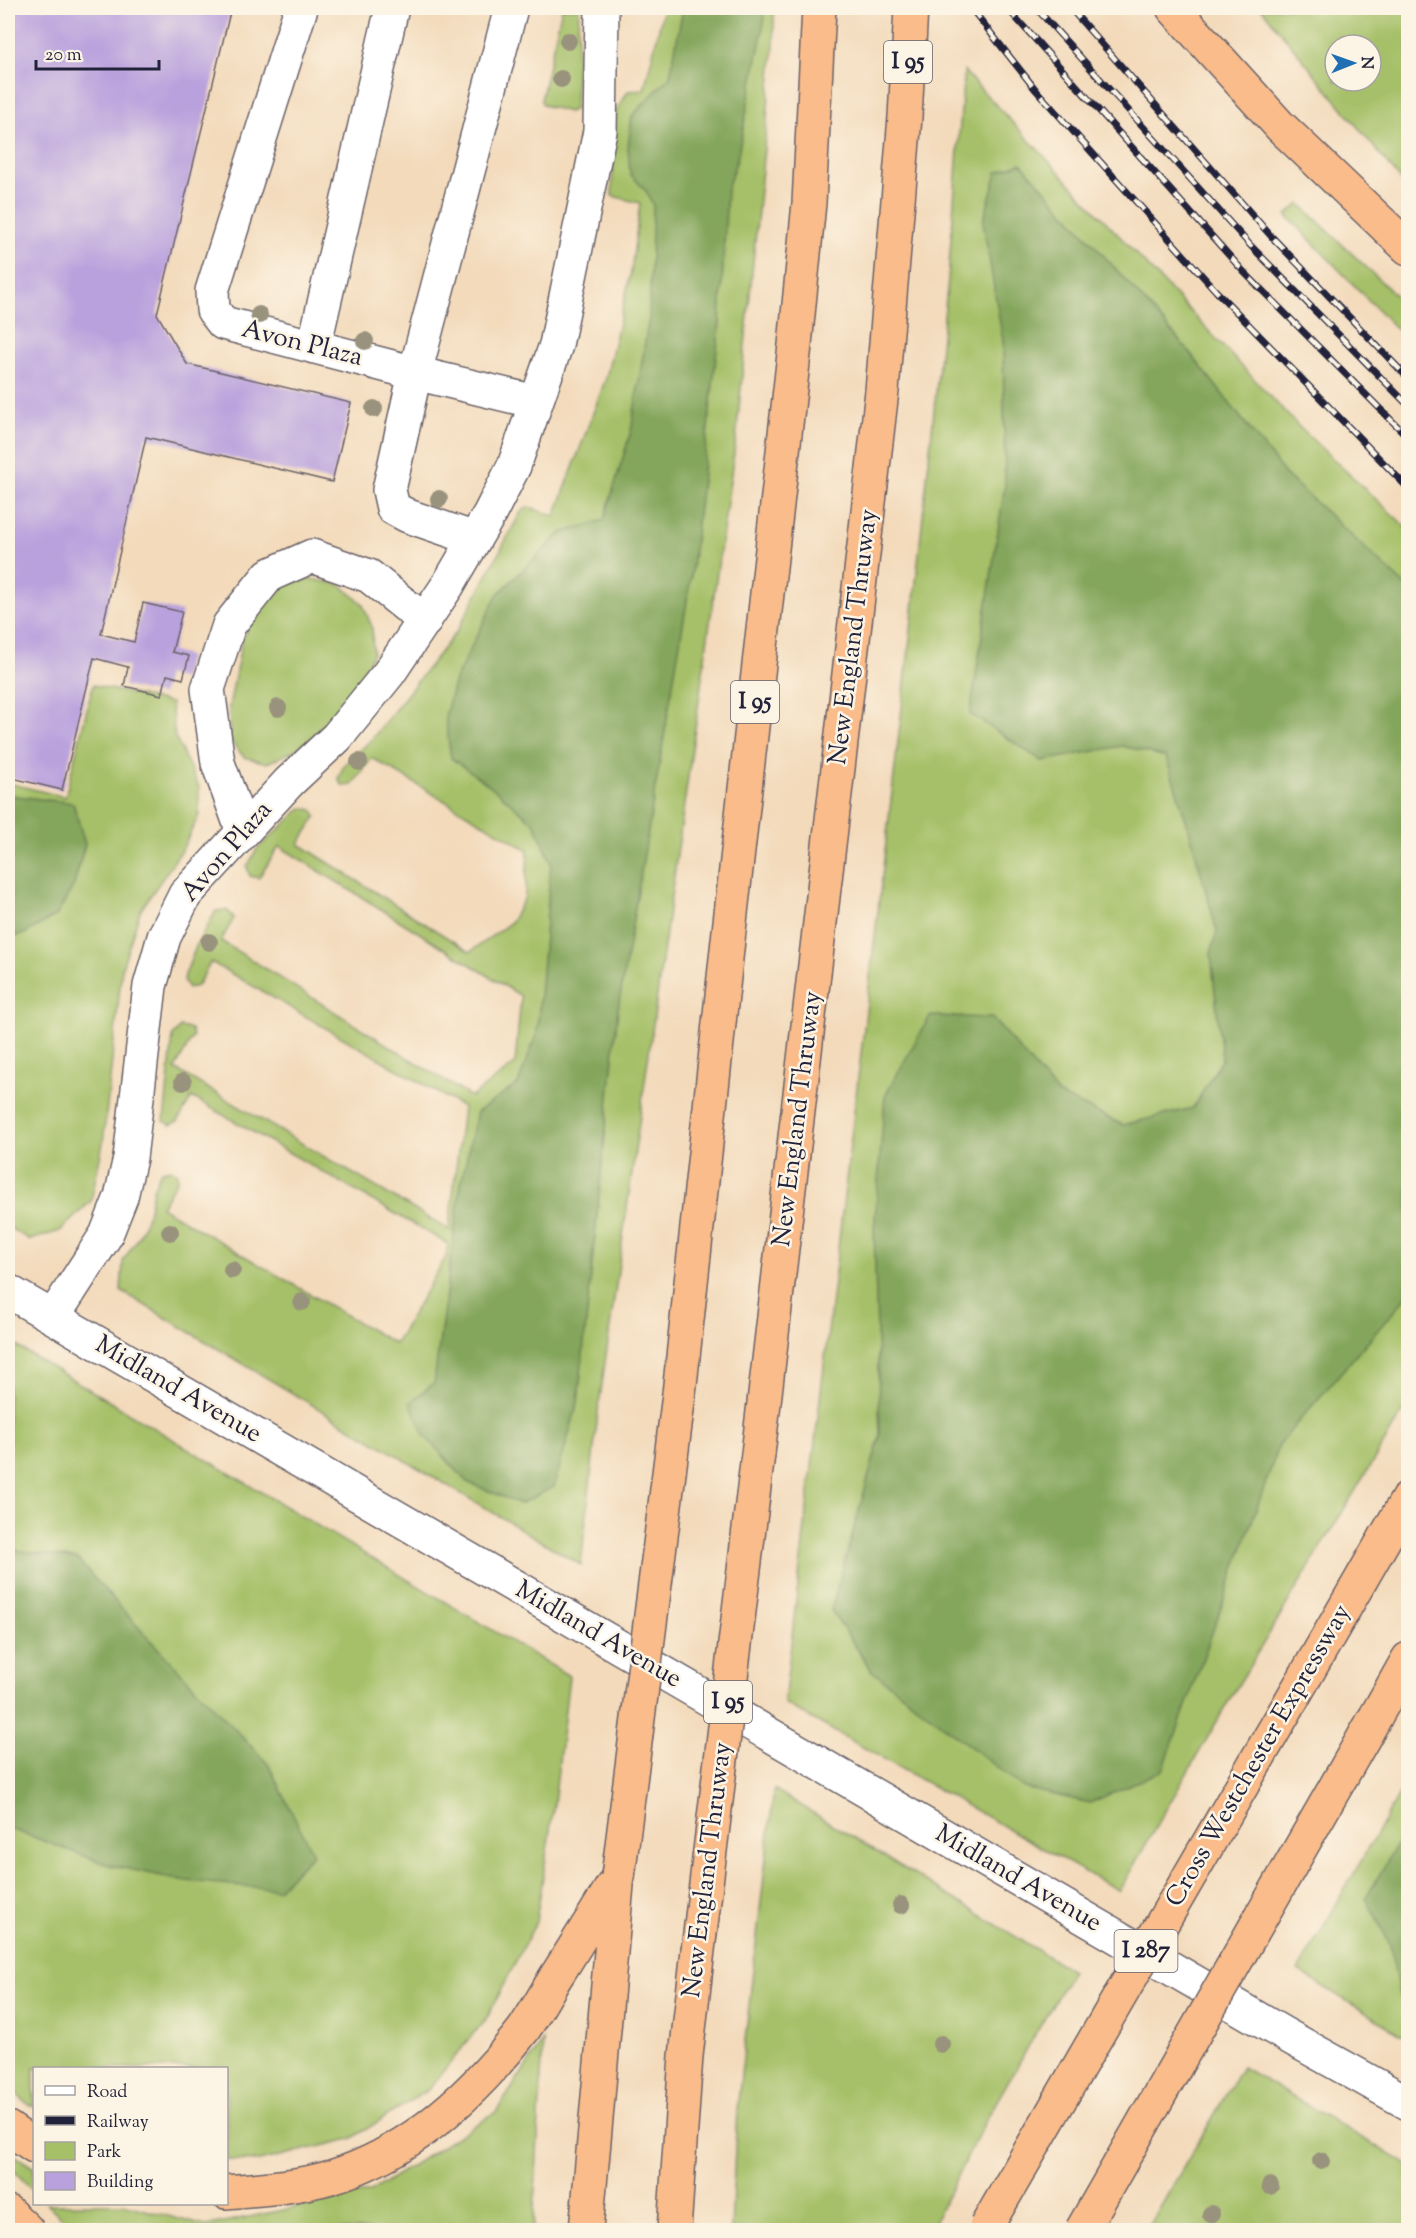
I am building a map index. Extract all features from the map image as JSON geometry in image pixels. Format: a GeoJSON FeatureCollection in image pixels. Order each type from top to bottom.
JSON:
{"type":"FeatureCollection","features":[{"type":"Feature","properties":{"kind":"highway","name":"I 95"},"geometry":{"type":"LineString","coordinates":[[586,2230],[618,1877],[679,1395],[795,345],[809,203],[819,8]]}},
{"type":"Feature","properties":{"kind":"highway","name":"New England Thruway"},"geometry":{"type":"LineString","coordinates":[[675,2230],[686,2056],[882,391],[905,117],[911,8]]}},
{"type":"Feature","properties":{"kind":"highway"},"geometry":{"type":"LineString","coordinates":[[1173,8],[1280,126],[1408,248]]}},
{"type":"Feature","properties":{"kind":"highway","name":"Cross Westchester Expressway"},"geometry":{"type":"LineString","coordinates":[[984,2229],[1408,1498]]}},
{"type":"Feature","properties":{"kind":"highway"},"geometry":{"type":"LineString","coordinates":[[1082,2230],[1408,1659]]}},
{"type":"Feature","properties":{"kind":"highway"},"geometry":{"type":"LineString","coordinates":[[228,2192],[277,2187],[330,2177],[375,2160],[420,2133],[459,2100],[493,2066],[525,2028],[618,1877]]}},
{"type":"Feature","properties":{"kind":"highway"},"geometry":{"type":"LineString","coordinates":[[8,2128],[33,2145]]}},
{"type":"Feature","properties":{"kind":"highway"},"geometry":{"type":"LineString","coordinates":[[8,2212],[27,2230]]}},
{"type":"Feature","properties":{"kind":"street","name":"Avon Plaza"},"geometry":{"type":"LineString","coordinates":[[301,8],[212,291],[213,310],[222,323],[536,402]]}},
{"type":"Feature","properties":{"kind":"street"},"geometry":{"type":"LineString","coordinates":[[314,347],[392,8]]}},
{"type":"Feature","properties":{"kind":"street"},"geometry":{"type":"LineString","coordinates":[[475,539],[408,516],[393,508],[390,490],[415,373],[511,8]]}},
{"type":"Feature","properties":{"kind":"street","name":"Avon Plaza"},"geometry":{"type":"LineString","coordinates":[[53,1317],[106,1235],[121,1197],[130,1158],[150,986],[164,937],[185,895],[289,782],[337,737],[389,673],[425,621],[475,539],[514,466],[556,345],[600,131],[602,8]]}},
{"type":"Feature","properties":{"kind":"street"},"geometry":{"type":"LineString","coordinates":[[243,832],[218,763],[208,689],[229,626],[269,575],[312,556],[369,576],[425,621]]}},
{"type":"Feature","properties":{"kind":"street","name":"Midland Avenue"},"geometry":{"type":"LineString","coordinates":[[8,1291],[1284,2034],[1408,2103]]}},
{"type":"Feature","properties":{"kind":"green space"},"geometry":{"type":"Polygon","coordinates":[[[562,8],[579,8],[575,109],[569,112],[543,105],[541,100],[562,8]]]}},
{"type":"Feature","properties":{"kind":"green space"},"geometry":{"type":"Polygon","coordinates":[[[664,8],[774,8],[774,45],[736,439],[598,1412],[581,1565],[121,1291],[123,1261],[139,1236],[148,1214],[153,1189],[161,1171],[171,1169],[177,1173],[177,1180],[161,1207],[395,1344],[446,1257],[448,1244],[192,1097],[178,1121],[171,1125],[164,1121],[173,1036],[180,1027],[191,1029],[193,1036],[175,1069],[449,1230],[463,1107],[211,962],[197,986],[188,988],[183,980],[197,944],[216,911],[227,910],[234,918],[221,941],[471,1097],[515,1064],[521,996],[279,846],[259,878],[250,876],[247,867],[257,849],[302,808],[313,810],[316,817],[299,844],[470,952],[511,922],[525,897],[528,850],[372,758],[352,785],[343,786],[338,779],[344,765],[371,740],[457,631],[521,512],[528,507],[555,516],[606,378],[631,272],[640,203],[612,196],[614,115],[628,91],[644,90],[664,8]]]}},
{"type":"Feature","properties":{"kind":"green space"},"geometry":{"type":"Polygon","coordinates":[[[683,8],[764,8],[764,23],[737,159],[727,189],[720,322],[691,577],[618,1009],[578,1402],[554,1487],[520,1504],[467,1482],[425,1436],[410,1402],[434,1383],[460,1188],[477,1112],[518,1084],[537,1033],[551,862],[535,824],[493,788],[451,758],[445,716],[455,680],[497,595],[561,533],[604,520],[631,431],[649,317],[653,205],[646,191],[630,174],[628,147],[632,116],[670,76],[683,8]]]}},
{"type":"Feature","properties":{"kind":"green space"},"geometry":{"type":"Polygon","coordinates":[[[1261,8],[1408,8],[1408,189],[1330,93],[1383,93],[1383,33],[1323,33],[1323,84],[1261,8]]]}},
{"type":"Feature","properties":{"kind":"green space"},"geometry":{"type":"Polygon","coordinates":[[[964,71],[1301,429],[1408,529],[1408,1403],[1231,1697],[1119,1891],[784,1703],[908,657],[948,279],[964,71]]]}},
{"type":"Feature","properties":{"kind":"green space"},"geometry":{"type":"Polygon","coordinates":[[[1021,163],[1187,349],[1285,474],[1408,588],[1408,1295],[1280,1443],[1163,1770],[1090,1803],[1024,1788],[872,1671],[831,1610],[880,1436],[874,1230],[885,1096],[930,1016],[992,1018],[1058,1094],[1123,1125],[1193,1108],[1222,1059],[1211,953],[1217,931],[1166,757],[1122,746],[1042,761],[970,714],[1005,485],[1003,341],[983,222],[997,172],[1021,163]]]}},
{"type":"Feature","properties":{"kind":"green space"},"geometry":{"type":"Polygon","coordinates":[[[1300,204],[1408,307],[1408,341],[1286,215],[1300,204]]]}},
{"type":"Feature","properties":{"kind":"green space"},"geometry":{"type":"Polygon","coordinates":[[[311,579],[339,584],[362,603],[372,627],[373,654],[359,679],[319,732],[292,752],[267,763],[244,757],[230,740],[229,707],[242,640],[259,604],[285,583],[311,579]]]}},
{"type":"Feature","properties":{"kind":"green space"},"geometry":{"type":"Polygon","coordinates":[[[93,685],[171,703],[175,737],[199,787],[199,815],[183,848],[140,911],[122,968],[103,1143],[91,1201],[60,1231],[30,1240],[8,1227],[8,783],[65,797],[93,685]]]}},
{"type":"Feature","properties":{"kind":"green space"},"geometry":{"type":"Polygon","coordinates":[[[8,795],[73,803],[85,844],[74,885],[57,915],[24,934],[8,938],[8,795]]]}},
{"type":"Feature","properties":{"kind":"green space"},"geometry":{"type":"Polygon","coordinates":[[[8,1341],[569,1676],[554,1804],[536,1922],[488,2016],[429,2089],[351,2139],[259,2161],[228,2160],[228,2067],[33,2067],[33,2106],[8,2086],[8,1341]]]}},
{"type":"Feature","properties":{"kind":"green space"},"geometry":{"type":"Polygon","coordinates":[[[8,1549],[77,1559],[149,1639],[268,1764],[313,1854],[278,1889],[186,1881],[109,1865],[8,1828],[8,1549]]]}},
{"type":"Feature","properties":{"kind":"green space"},"geometry":{"type":"Polygon","coordinates":[[[1408,1779],[1408,2039],[1298,1971],[1408,1779]]]}},
{"type":"Feature","properties":{"kind":"green space"},"geometry":{"type":"Polygon","coordinates":[[[774,1789],[1072,1971],[987,2118],[930,2230],[731,2230],[737,2110],[774,1789]]]}},
{"type":"Feature","properties":{"kind":"green space"},"geometry":{"type":"Polygon","coordinates":[[[1408,1825],[1408,2005],[1400,1999],[1390,1945],[1366,1898],[1408,1825]]]}},
{"type":"Feature","properties":{"kind":"green space"},"geometry":{"type":"Polygon","coordinates":[[[543,2041],[533,2230],[75,2230],[48,2205],[127,2205],[205,2226],[370,2192],[496,2112],[543,2041]]]}},
{"type":"Feature","properties":{"kind":"green space"},"geometry":{"type":"Polygon","coordinates":[[[1242,2067],[1408,2165],[1408,2230],[1147,2230],[1242,2067]]]}},
{"type":"Feature","properties":{"kind":"green space"},"geometry":{"type":"Polygon","coordinates":[[[8,2151],[33,2167],[33,2190],[8,2165],[8,2151]]]}},
{"type":"Feature","properties":{"kind":"building"},"geometry":{"type":"Polygon","coordinates":[[[8,8],[231,8],[157,314],[187,364],[351,403],[332,482],[146,437],[101,634],[134,642],[143,603],[182,612],[172,652],[189,656],[183,679],[167,675],[162,695],[124,686],[128,667],[94,658],[62,790],[8,777],[8,8]]]}},
{"type":"Feature","properties":{"kind":"railway"},"geometry":{"type":"LineString","coordinates":[[971,8],[1036,90],[1216,291],[1408,488]]}},
{"type":"Feature","properties":{"kind":"railway"},"geometry":{"type":"LineString","coordinates":[[1007,8],[1243,271],[1408,437]]}},
{"type":"Feature","properties":{"kind":"railway"},"geometry":{"type":"LineString","coordinates":[[1036,8],[1250,245],[1408,405]]}},
{"type":"Feature","properties":{"kind":"railway"},"geometry":{"type":"LineString","coordinates":[[1070,8],[1271,236],[1408,378]]}}]}
